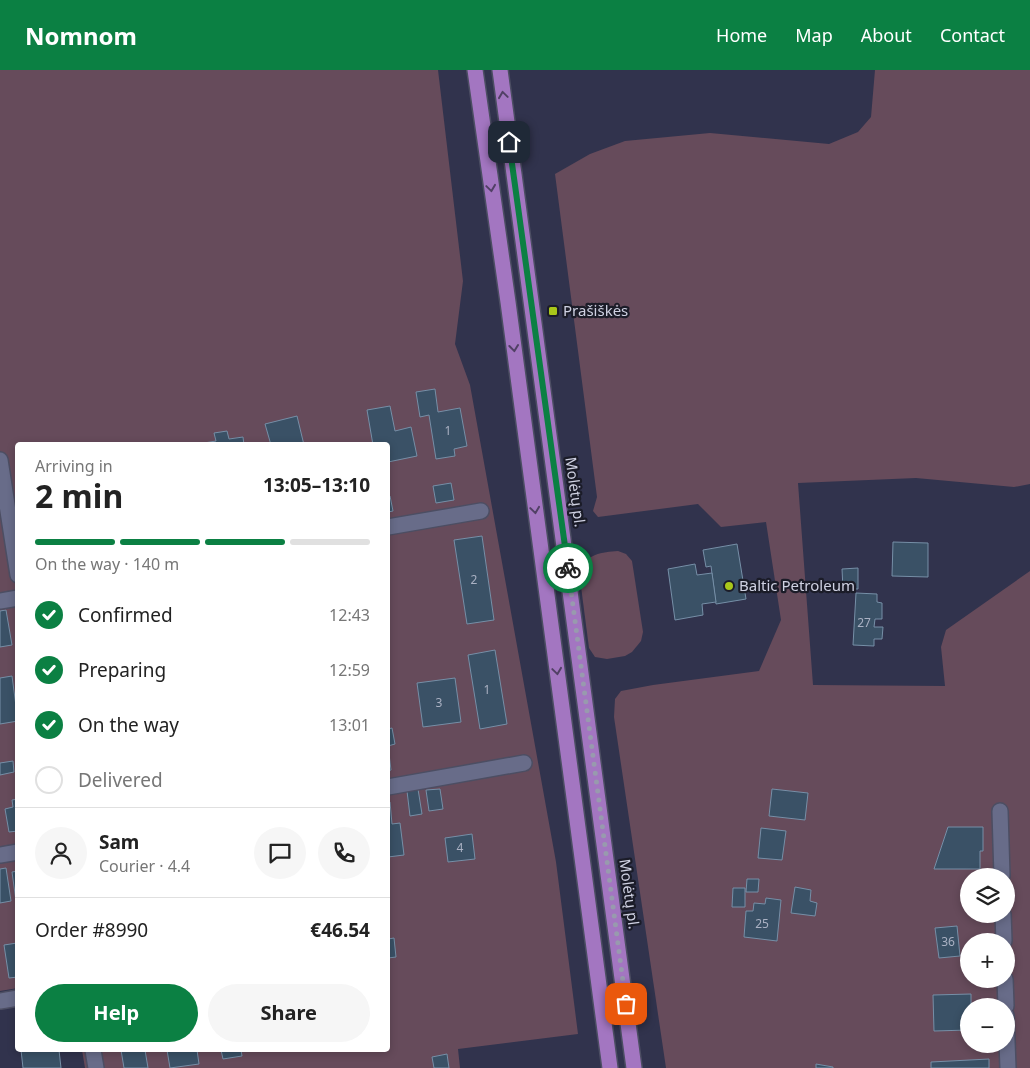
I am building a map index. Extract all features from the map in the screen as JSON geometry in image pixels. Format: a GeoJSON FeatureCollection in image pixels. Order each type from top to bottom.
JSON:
{"type":"FeatureCollection","features":[{"type":"Feature","properties":{"kind":"highway"},"geometry":{"type":"LineString","coordinates":[[475,70],[508,302],[610,1068]]}},
{"type":"Feature","properties":{"kind":"highway","name":"Molėtų pl."},"geometry":{"type":"LineString","coordinates":[[500,70],[634,1068]]}},
{"type":"Feature","properties":{"kind":"street"},"geometry":{"type":"LineString","coordinates":[[0,460],[15,556]]}},
{"type":"Feature","properties":{"kind":"street"},"geometry":{"type":"LineString","coordinates":[[390,527],[481,511]]}},
{"type":"Feature","properties":{"kind":"street"},"geometry":{"type":"LineString","coordinates":[[0,601],[15,598]]}},
{"type":"Feature","properties":{"kind":"street"},"geometry":{"type":"LineString","coordinates":[[390,787],[524,763]]}},
{"type":"Feature","properties":{"kind":"street"},"geometry":{"type":"LineString","coordinates":[[1000,811],[1002,868]]}},
{"type":"Feature","properties":{"kind":"street"},"geometry":{"type":"LineString","coordinates":[[0,855],[15,852]]}},
{"type":"Feature","properties":{"kind":"street"},"geometry":{"type":"LineString","coordinates":[[0,1001],[15,998]]}},
{"type":"Feature","properties":{"kind":"street"},"geometry":{"type":"LineString","coordinates":[[93,1052],[96,1068]]}},
{"type":"Feature","properties":{"kind":"street"},"geometry":{"type":"LineString","coordinates":[[1007,1053],[1008,1068]]}},
{"type":"Feature","properties":{"kind":"shaded area"},"geometry":{"type":"Polygon","coordinates":[[[0,70],[438,70],[463,281],[455,344],[470,385],[556,862],[578,1034],[458,1049],[460,1068],[85,1068],[82,1052],[390,1052],[390,442],[15,442],[15,988],[0,991],[0,70]]]}},
{"type":"Feature","properties":{"kind":"shaded area"},"geometry":{"type":"Polygon","coordinates":[[[875,70],[1030,70],[1030,484],[1014,487],[916,478],[798,483],[813,685],[945,686],[941,647],[946,630],[1030,571],[1030,1068],[666,1068],[614,717],[615,699],[621,691],[759,671],[781,620],[766,522],[721,527],[698,504],[598,517],[593,511],[597,497],[555,174],[590,154],[625,141],[710,133],[829,144],[858,132],[871,117],[875,70]]]}},
{"type":"Feature","properties":{"kind":"shaded area"},"geometry":{"type":"Polygon","coordinates":[[[618,551],[626,554],[632,561],[643,632],[641,641],[632,652],[625,656],[607,659],[595,657],[589,648],[579,571],[590,557],[600,553],[618,551]]]}},
{"type":"Feature","properties":{"kind":"building"},"geometry":{"type":"Polygon","coordinates":[[[435,389],[438,412],[460,408],[467,446],[454,449],[455,456],[436,459],[429,415],[420,417],[416,392],[435,389]]]}},
{"type":"Feature","properties":{"kind":"building"},"geometry":{"type":"Polygon","coordinates":[[[390,406],[395,431],[411,427],[417,456],[390,462],[390,442],[372,442],[367,410],[390,406]]]}},
{"type":"Feature","properties":{"kind":"building"},"geometry":{"type":"Polygon","coordinates":[[[297,416],[303,442],[270,442],[265,424],[297,416]]]}},
{"type":"Feature","properties":{"kind":"building"},"geometry":{"type":"Polygon","coordinates":[[[227,431],[229,439],[243,437],[244,442],[210,442],[216,441],[214,433],[227,431]]]}},
{"type":"Feature","properties":{"kind":"building"},"geometry":{"type":"Polygon","coordinates":[[[451,483],[454,500],[436,503],[433,486],[451,483]]]}},
{"type":"Feature","properties":{"kind":"building"},"geometry":{"type":"Polygon","coordinates":[[[390,496],[393,511],[390,512],[390,496]]]}},
{"type":"Feature","properties":{"kind":"building"},"geometry":{"type":"Polygon","coordinates":[[[482,536],[494,620],[467,624],[454,540],[482,536]]]}},
{"type":"Feature","properties":{"kind":"building"},"geometry":{"type":"Polygon","coordinates":[[[893,542],[928,543],[928,577],[892,576],[893,542]]]}},
{"type":"Feature","properties":{"kind":"building","name":"Baltic Petroleum"},"geometry":{"type":"Polygon","coordinates":[[[737,544],[746,599],[716,604],[711,566],[706,567],[703,550],[737,544]]]}},
{"type":"Feature","properties":{"kind":"building"},"geometry":{"type":"Polygon","coordinates":[[[695,564],[697,575],[712,573],[716,602],[702,604],[703,615],[675,620],[668,569],[695,564]]]}},
{"type":"Feature","properties":{"kind":"building"},"geometry":{"type":"Polygon","coordinates":[[[858,568],[858,589],[843,589],[842,569],[858,568]]]}},
{"type":"Feature","properties":{"kind":"building"},"geometry":{"type":"Polygon","coordinates":[[[856,593],[877,594],[877,602],[882,603],[882,619],[875,619],[874,627],[883,627],[882,639],[874,639],[874,646],[853,645],[856,593]]]}},
{"type":"Feature","properties":{"kind":"building"},"geometry":{"type":"Polygon","coordinates":[[[6,610],[12,645],[0,647],[0,611],[6,610]]]}},
{"type":"Feature","properties":{"kind":"building"},"geometry":{"type":"Polygon","coordinates":[[[495,650],[507,724],[480,729],[468,655],[495,650]]]}},
{"type":"Feature","properties":{"kind":"building"},"geometry":{"type":"Polygon","coordinates":[[[12,676],[15,698],[15,722],[0,724],[0,678],[12,676]]]}},
{"type":"Feature","properties":{"kind":"building"},"geometry":{"type":"Polygon","coordinates":[[[455,678],[461,722],[423,727],[417,683],[455,678]]]}},
{"type":"Feature","properties":{"kind":"building"},"geometry":{"type":"Polygon","coordinates":[[[390,728],[392,728],[395,744],[390,745],[390,728]]]}},
{"type":"Feature","properties":{"kind":"building"},"geometry":{"type":"Polygon","coordinates":[[[13,761],[14,772],[0,775],[0,763],[13,761]]]}},
{"type":"Feature","properties":{"kind":"building"},"geometry":{"type":"Polygon","coordinates":[[[418,789],[422,814],[410,816],[407,791],[418,789]]]}},
{"type":"Feature","properties":{"kind":"building"},"geometry":{"type":"Polygon","coordinates":[[[440,789],[443,809],[429,811],[426,790],[440,789]]]}},
{"type":"Feature","properties":{"kind":"building"},"geometry":{"type":"Polygon","coordinates":[[[772,789],[808,793],[805,820],[769,816],[772,789]]]}},
{"type":"Feature","properties":{"kind":"building"},"geometry":{"type":"Polygon","coordinates":[[[12,800],[15,800],[15,831],[9,832],[5,809],[13,807],[12,800]]]}},
{"type":"Feature","properties":{"kind":"building"},"geometry":{"type":"Polygon","coordinates":[[[390,802],[392,824],[400,823],[404,855],[390,857],[390,802]]]}},
{"type":"Feature","properties":{"kind":"building"},"geometry":{"type":"Polygon","coordinates":[[[948,827],[983,827],[983,851],[980,851],[980,868],[934,869],[948,827]]]}},
{"type":"Feature","properties":{"kind":"building"},"geometry":{"type":"Polygon","coordinates":[[[761,828],[786,831],[782,860],[758,858],[761,828]]]}},
{"type":"Feature","properties":{"kind":"building"},"geometry":{"type":"Polygon","coordinates":[[[472,834],[475,859],[448,862],[445,838],[472,834]]]}},
{"type":"Feature","properties":{"kind":"building"},"geometry":{"type":"Polygon","coordinates":[[[6,868],[11,901],[0,903],[0,869],[6,868]]]}},
{"type":"Feature","properties":{"kind":"building"},"geometry":{"type":"Polygon","coordinates":[[[12,872],[15,872],[15,894],[12,872]]]}},
{"type":"Feature","properties":{"kind":"building"},"geometry":{"type":"Polygon","coordinates":[[[747,879],[759,879],[758,892],[746,892],[747,879]]]}},
{"type":"Feature","properties":{"kind":"building"},"geometry":{"type":"Polygon","coordinates":[[[795,887],[811,890],[810,901],[817,903],[815,916],[791,913],[795,887]]]}},
{"type":"Feature","properties":{"kind":"building"},"geometry":{"type":"Polygon","coordinates":[[[733,888],[745,888],[745,907],[732,907],[733,888]]]}},
{"type":"Feature","properties":{"kind":"building"},"geometry":{"type":"Polygon","coordinates":[[[766,898],[781,900],[777,941],[744,937],[746,911],[753,911],[754,903],[765,904],[766,898]]]}},
{"type":"Feature","properties":{"kind":"building"},"geometry":{"type":"Polygon","coordinates":[[[957,926],[960,956],[939,958],[935,928],[957,926]]]}},
{"type":"Feature","properties":{"kind":"building"},"geometry":{"type":"Polygon","coordinates":[[[394,938],[396,957],[390,958],[390,939],[394,938]]]}},
{"type":"Feature","properties":{"kind":"building"},"geometry":{"type":"Polygon","coordinates":[[[15,943],[15,977],[9,978],[4,945],[15,943]]]}},
{"type":"Feature","properties":{"kind":"building"},"geometry":{"type":"Polygon","coordinates":[[[971,994],[971,998],[960,998],[960,1030],[934,1031],[933,995],[971,994]]]}},
{"type":"Feature","properties":{"kind":"building"},"geometry":{"type":"Polygon","coordinates":[[[21,1052],[59,1052],[61,1068],[23,1068],[21,1052]]]}},
{"type":"Feature","properties":{"kind":"building"},"geometry":{"type":"Polygon","coordinates":[[[121,1052],[145,1052],[148,1068],[124,1068],[121,1052]]]}},
{"type":"Feature","properties":{"kind":"building"},"geometry":{"type":"Polygon","coordinates":[[[167,1052],[197,1052],[199,1064],[170,1068],[167,1052]]]}},
{"type":"Feature","properties":{"kind":"building"},"geometry":{"type":"Polygon","coordinates":[[[221,1052],[241,1052],[242,1056],[223,1059],[221,1052]]]}},
{"type":"Feature","properties":{"kind":"building"},"geometry":{"type":"Polygon","coordinates":[[[447,1054],[449,1068],[434,1068],[432,1057],[447,1054]]]}},
{"type":"Feature","properties":{"kind":"building"},"geometry":{"type":"Polygon","coordinates":[[[989,1059],[989,1068],[931,1068],[931,1062],[989,1059]]]}},
{"type":"Feature","properties":{"kind":"building"},"geometry":{"type":"Polygon","coordinates":[[[816,1064],[833,1067],[833,1068],[816,1068],[816,1064]]]}},
{"type":"Feature","properties":{"kind":"way so far"},"geometry":{"type":"LineString","coordinates":[[568,568],[626,1004]]}},
{"type":"Feature","properties":{"kind":"place","name":"Prašiškės"},"geometry":{"type":"Point","coordinates":[553,311]}},
{"type":"Feature","properties":{"kind":"place","name":"Baltic Petroleum"},"geometry":{"type":"Point","coordinates":[729,586]}},
{"type":"Feature","properties":{"kind":"route"},"geometry":{"type":"LineString","coordinates":[[509,142],[568,568]]}}]}
